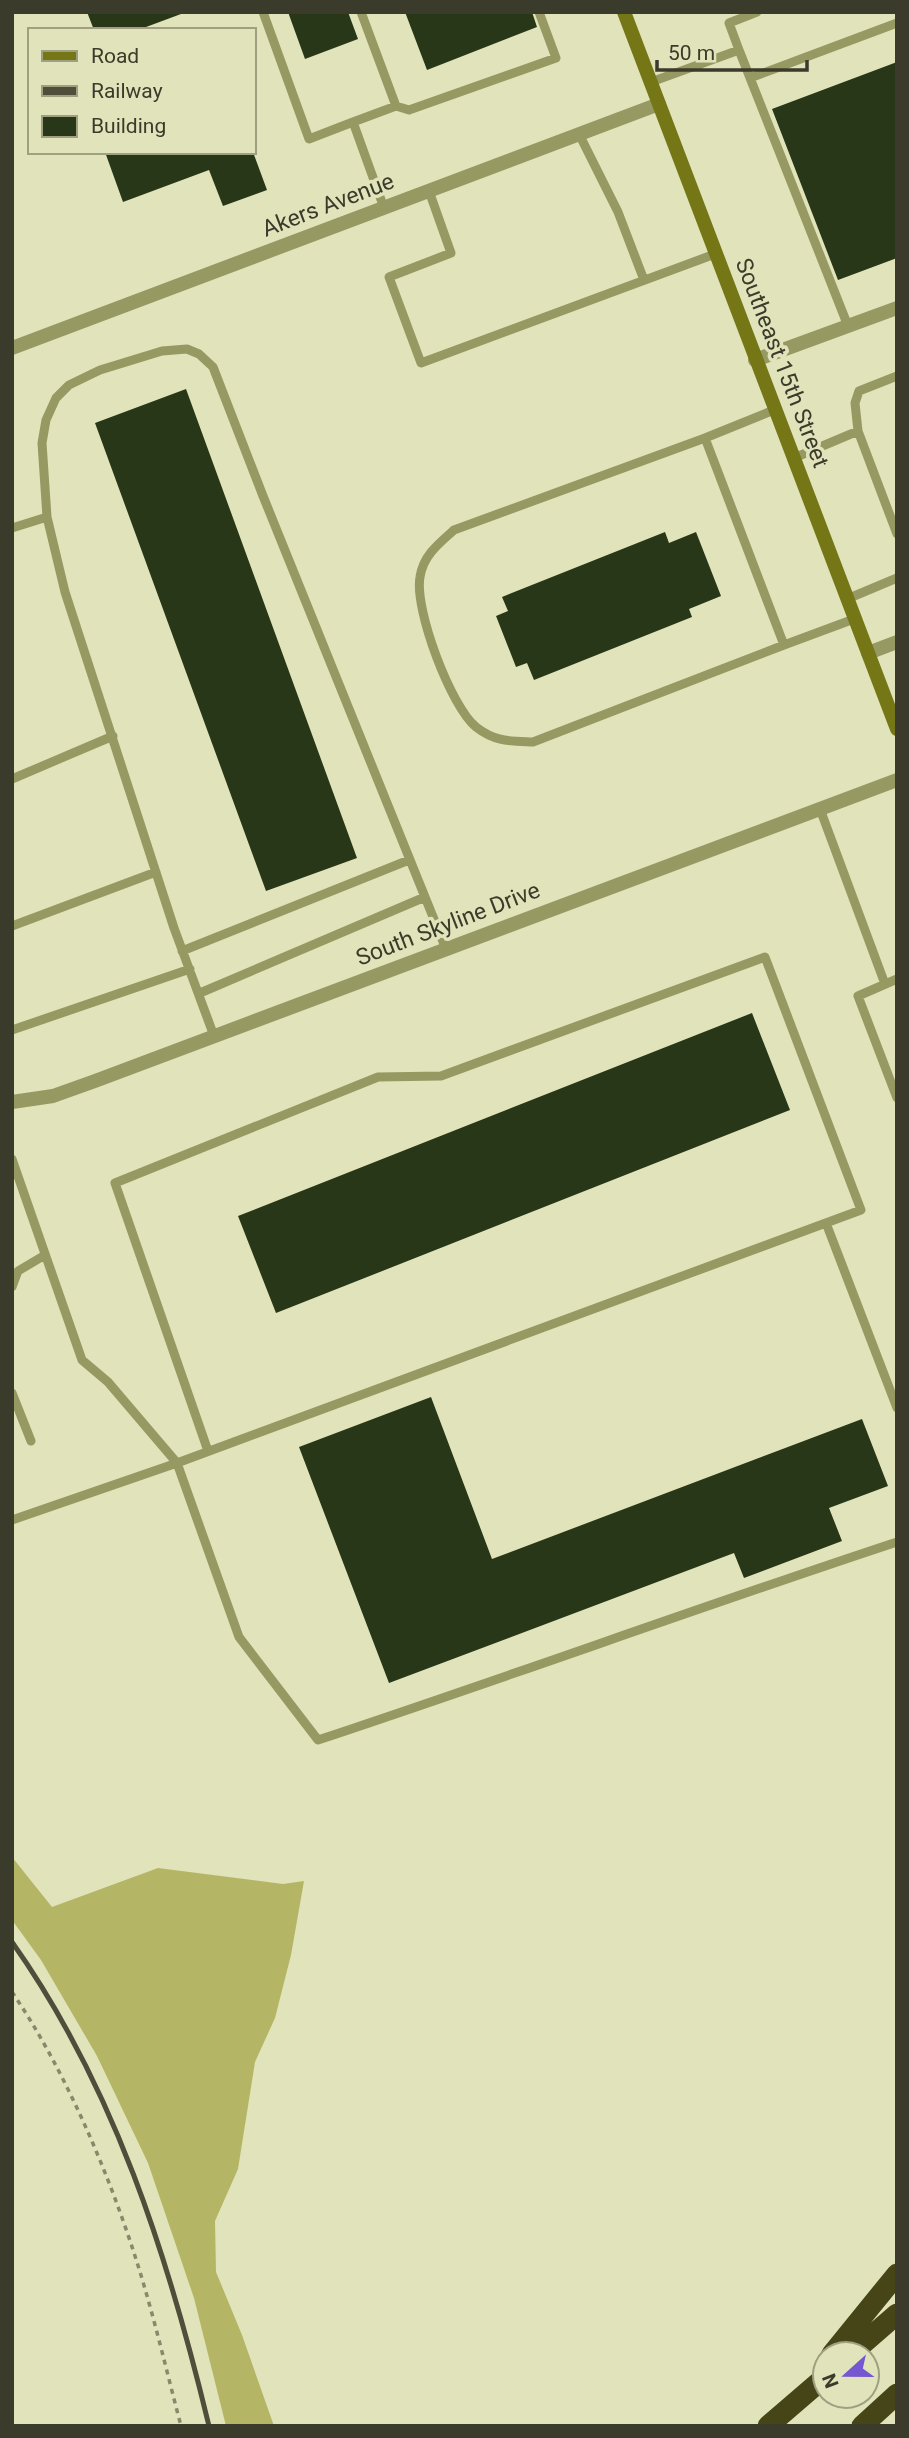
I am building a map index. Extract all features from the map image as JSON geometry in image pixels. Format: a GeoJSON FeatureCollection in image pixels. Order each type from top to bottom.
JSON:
{"type":"FeatureCollection","features":[{"type":"Feature","properties":{"kind":"highway"},"geometry":{"type":"LineString","coordinates":[[843,2340],[897,2274]]}},
{"type":"Feature","properties":{"kind":"highway"},"geometry":{"type":"LineString","coordinates":[[867,2340],[897,2314]]}},
{"type":"Feature","properties":{"kind":"highway"},"geometry":{"type":"LineString","coordinates":[[786,2411],[811,2380]]}},
{"type":"Feature","properties":{"kind":"highway"},"geometry":{"type":"LineString","coordinates":[[768,2426],[811,2389]]}},
{"type":"Feature","properties":{"kind":"highway"},"geometry":{"type":"LineString","coordinates":[[862,2426],[897,2394]]}},
{"type":"Feature","properties":{"kind":"main road","name":"Southeast 15th Street"},"geometry":{"type":"LineString","coordinates":[[624,12],[897,729]]}},
{"type":"Feature","properties":{"kind":"street","name":"Akers Avenue"},"geometry":{"type":"LineString","coordinates":[[12,348],[659,104]]}},
{"type":"Feature","properties":{"kind":"street"},"geometry":{"type":"LineString","coordinates":[[755,360],[897,308]]}},
{"type":"Feature","properties":{"kind":"street"},"geometry":{"type":"LineString","coordinates":[[868,653],[897,642]]}},
{"type":"Feature","properties":{"kind":"street","name":"South Skyline Drive"},"geometry":{"type":"LineString","coordinates":[[12,1102],[53,1096],[897,780]]}},
{"type":"Feature","properties":{"kind":"lane"},"geometry":{"type":"LineString","coordinates":[[263,12],[309,139],[396,106],[409,110],[556,58],[539,12]]}},
{"type":"Feature","properties":{"kind":"lane"},"geometry":{"type":"LineString","coordinates":[[361,12],[396,106]]}},
{"type":"Feature","properties":{"kind":"lane"},"geometry":{"type":"LineString","coordinates":[[757,12],[729,23],[848,326]]}},
{"type":"Feature","properties":{"kind":"lane"},"geometry":{"type":"LineString","coordinates":[[750,78],[897,23]]}},
{"type":"Feature","properties":{"kind":"lane"},"geometry":{"type":"LineString","coordinates":[[651,82],[739,50]]}},
{"type":"Feature","properties":{"kind":"lane"},"geometry":{"type":"LineString","coordinates":[[353,122],[384,208]]}},
{"type":"Feature","properties":{"kind":"lane"},"geometry":{"type":"LineString","coordinates":[[579,134],[618,212],[644,280]]}},
{"type":"Feature","properties":{"kind":"lane"},"geometry":{"type":"LineString","coordinates":[[429,191],[451,253],[389,277],[421,363],[715,254]]}},
{"type":"Feature","properties":{"kind":"lane"},"geometry":{"type":"LineString","coordinates":[[214,1036],[182,951],[65,592],[47,517],[42,443],[46,421],[56,398],[69,385],[100,370],[162,351],[187,349],[199,354],[213,367],[446,949]]}},
{"type":"Feature","properties":{"kind":"lane"},"geometry":{"type":"LineString","coordinates":[[897,376],[859,391],[855,403],[858,431],[897,534]]}},
{"type":"Feature","properties":{"kind":"lane"},"geometry":{"type":"LineString","coordinates":[[774,410],[454,530],[430,550],[419,578],[422,607],[437,658],[456,700],[475,726],[501,741],[533,742],[855,618]]}},
{"type":"Feature","properties":{"kind":"lane"},"geometry":{"type":"LineString","coordinates":[[794,458],[858,431]]}},
{"type":"Feature","properties":{"kind":"lane"},"geometry":{"type":"LineString","coordinates":[[705,438],[784,645]]}},
{"type":"Feature","properties":{"kind":"lane"},"geometry":{"type":"LineString","coordinates":[[12,528],[47,517]]}},
{"type":"Feature","properties":{"kind":"lane"},"geometry":{"type":"LineString","coordinates":[[847,599],[897,578]]}},
{"type":"Feature","properties":{"kind":"lane"},"geometry":{"type":"LineString","coordinates":[[12,779],[113,736]]}},
{"type":"Feature","properties":{"kind":"lane"},"geometry":{"type":"LineString","coordinates":[[820,809],[885,984]]}},
{"type":"Feature","properties":{"kind":"lane"},"geometry":{"type":"LineString","coordinates":[[182,951],[409,860]]}},
{"type":"Feature","properties":{"kind":"lane"},"geometry":{"type":"LineString","coordinates":[[12,926],[156,872]]}},
{"type":"Feature","properties":{"kind":"lane"},"geometry":{"type":"LineString","coordinates":[[200,993],[425,897]]}},
{"type":"Feature","properties":{"kind":"lane"},"geometry":{"type":"LineString","coordinates":[[12,1520],[177,1463],[861,1210],[765,957],[441,1076],[378,1077],[115,1183],[208,1451]]}},
{"type":"Feature","properties":{"kind":"lane"},"geometry":{"type":"LineString","coordinates":[[12,1030],[190,969]]}},
{"type":"Feature","properties":{"kind":"lane"},"geometry":{"type":"LineString","coordinates":[[897,979],[858,996],[897,1098]]}},
{"type":"Feature","properties":{"kind":"lane"},"geometry":{"type":"LineString","coordinates":[[12,1159],[82,1360],[108,1382],[177,1463],[239,1637],[318,1740],[496,1681],[702,1606],[897,1542]]}},
{"type":"Feature","properties":{"kind":"lane"},"geometry":{"type":"LineString","coordinates":[[826,1223],[897,1408]]}},
{"type":"Feature","properties":{"kind":"lane"},"geometry":{"type":"LineString","coordinates":[[12,1287],[18,1271],[45,1255]]}},
{"type":"Feature","properties":{"kind":"lane"},"geometry":{"type":"LineString","coordinates":[[12,1392],[31,1441]]}},
{"type":"Feature","properties":{"kind":"path"},"geometry":{"type":"LineString","coordinates":[[12,1992],[66,2086],[107,2177],[135,2257],[181,2426]]}},
{"type":"Feature","properties":{"kind":"green space"},"geometry":{"type":"Polygon","coordinates":[[[12,1857],[52,1907],[158,1868],[283,1884],[304,1881],[291,1955],[275,2018],[255,2062],[238,2169],[215,2221],[216,2272],[242,2335],[274,2426],[226,2426],[194,2298],[148,2163],[97,2056],[41,1960],[12,1920],[12,1857]]]}},
{"type":"Feature","properties":{"kind":"building"},"geometry":{"type":"Polygon","coordinates":[[[87,12],[181,14],[143,28],[93,28],[87,12]]]}},
{"type":"Feature","properties":{"kind":"building"},"geometry":{"type":"Polygon","coordinates":[[[288,12],[348,12],[358,39],[305,59],[288,12]]]}},
{"type":"Feature","properties":{"kind":"building"},"geometry":{"type":"Polygon","coordinates":[[[405,12],[532,12],[537,27],[427,70],[405,12]]]}},
{"type":"Feature","properties":{"kind":"building"},"geometry":{"type":"Polygon","coordinates":[[[897,62],[897,258],[838,280],[772,109],[897,62]]]}},
{"type":"Feature","properties":{"kind":"building"},"geometry":{"type":"Polygon","coordinates":[[[106,154],[254,154],[267,190],[223,206],[209,170],[123,202],[106,154]]]}},
{"type":"Feature","properties":{"kind":"building"},"geometry":{"type":"Polygon","coordinates":[[[186,389],[357,858],[266,891],[95,423],[186,389]]]}},
{"type":"Feature","properties":{"kind":"building"},"geometry":{"type":"Polygon","coordinates":[[[665,532],[669,543],[696,532],[721,596],[689,609],[692,617],[534,680],[527,663],[516,667],[496,616],[508,611],[502,597],[665,532]]]}},
{"type":"Feature","properties":{"kind":"building"},"geometry":{"type":"Polygon","coordinates":[[[752,1013],[790,1110],[276,1313],[238,1216],[752,1013]]]}},
{"type":"Feature","properties":{"kind":"building"},"geometry":{"type":"Polygon","coordinates":[[[431,1397],[492,1559],[862,1419],[888,1486],[829,1508],[842,1541],[744,1578],[734,1553],[389,1683],[299,1447],[431,1397]]]}},
{"type":"Feature","properties":{"kind":"railway"},"geometry":{"type":"LineString","coordinates":[[12,1942],[48,1997],[80,2054],[133,2174],[156,2236],[209,2426]]}}]}
